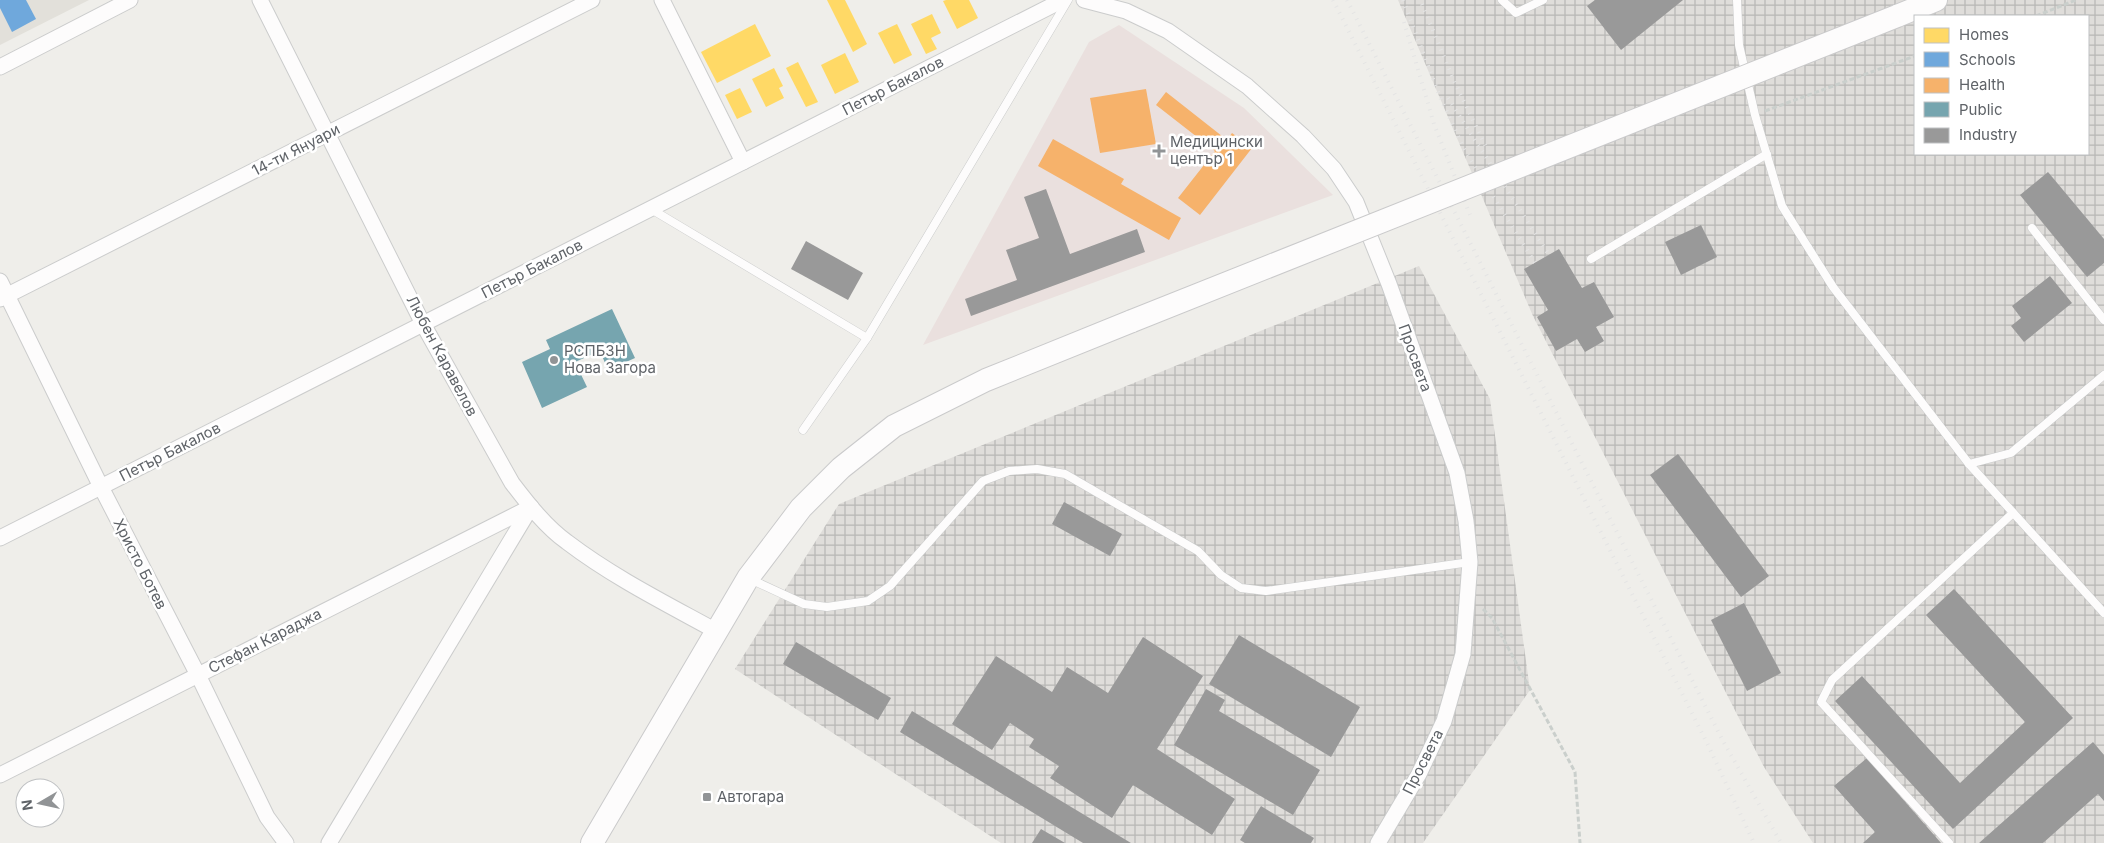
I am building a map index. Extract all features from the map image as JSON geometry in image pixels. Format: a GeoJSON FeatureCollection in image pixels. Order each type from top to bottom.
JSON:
{"type":"FeatureCollection","features":[{"type":"Feature","properties":{"kind":"main road"},"geometry":{"type":"LineString","coordinates":[[592,843],[748,578],[801,508],[841,468],[894,426],[986,380],[1936,0]]}},
{"type":"Feature","properties":{"kind":"street"},"geometry":{"type":"LineString","coordinates":[[0,67],[130,0]]}},
{"type":"Feature","properties":{"kind":"street","name":"Любен Каравелов"},"geometry":{"type":"LineString","coordinates":[[260,0],[424,324],[512,484],[565,542],[615,575],[716,631]]}},
{"type":"Feature","properties":{"kind":"street","name":"14-ти Януари"},"geometry":{"type":"LineString","coordinates":[[4,298],[592,0]]}},
{"type":"Feature","properties":{"kind":"street"},"geometry":{"type":"LineString","coordinates":[[662,0],[743,162]]}},
{"type":"Feature","properties":{"kind":"street","name":"Петър Бакалов"},"geometry":{"type":"LineString","coordinates":[[0,538],[1063,0]]}},
{"type":"Feature","properties":{"kind":"street","name":"Просвета"},"geometry":{"type":"LineString","coordinates":[[1084,0],[1126,11],[1168,31],[1247,86],[1303,136],[1334,169],[1356,202],[1389,284],[1457,473],[1466,521],[1470,562],[1463,654],[1444,721],[1419,774],[1378,843]]}},
{"type":"Feature","properties":{"kind":"street","name":"Христо Ботев"},"geometry":{"type":"LineString","coordinates":[[0,281],[4,298],[198,675],[267,817],[286,843]]}},
{"type":"Feature","properties":{"kind":"street"},"geometry":{"type":"LineString","coordinates":[[329,843],[531,507]]}},
{"type":"Feature","properties":{"kind":"street","name":"Стефан Караджа"},"geometry":{"type":"LineString","coordinates":[[0,775],[531,507]]}},
{"type":"Feature","properties":{"kind":"lane"},"geometry":{"type":"LineString","coordinates":[[803,430],[867,338],[1068,0]]}},
{"type":"Feature","properties":{"kind":"lane"},"geometry":{"type":"LineString","coordinates":[[1502,0],[1516,14],[1543,0]]}},
{"type":"Feature","properties":{"kind":"lane"},"geometry":{"type":"LineString","coordinates":[[1736,0],[1739,45],[1782,206],[1834,287],[1969,464],[2104,613]]}},
{"type":"Feature","properties":{"kind":"lane"},"geometry":{"type":"LineString","coordinates":[[1591,259],[1767,154]]}},
{"type":"Feature","properties":{"kind":"lane"},"geometry":{"type":"LineString","coordinates":[[651,209],[867,338]]}},
{"type":"Feature","properties":{"kind":"lane"},"geometry":{"type":"LineString","coordinates":[[2032,228],[2104,320]]}},
{"type":"Feature","properties":{"kind":"lane"},"geometry":{"type":"LineString","coordinates":[[1969,464],[2010,453],[2104,375]]}},
{"type":"Feature","properties":{"kind":"lane"},"geometry":{"type":"LineString","coordinates":[[748,578],[804,604],[827,606],[868,601],[890,586],[983,481],[1009,471],[1037,469],[1065,474],[1198,551],[1221,575],[1241,588],[1266,591],[1470,562]]}},
{"type":"Feature","properties":{"kind":"lane"},"geometry":{"type":"LineString","coordinates":[[1949,843],[1821,702],[1832,680],[2013,513]]}},
{"type":"Feature","properties":{"kind":"path"},"geometry":{"type":"LineString","coordinates":[[2038,15],[2076,0]]}},
{"type":"Feature","properties":{"kind":"path"},"geometry":{"type":"LineString","coordinates":[[1756,114],[1914,56]]}},
{"type":"Feature","properties":{"kind":"path"},"geometry":{"type":"LineString","coordinates":[[1468,594],[1492,618],[1575,772],[1580,843]]}},
{"type":"Feature","properties":{"kind":"shaded area"},"geometry":{"type":"Polygon","coordinates":[[[0,0],[89,0],[0,45],[0,0]]]}},
{"type":"Feature","properties":{"kind":"shaded area"},"geometry":{"type":"Polygon","coordinates":[[[1398,0],[2104,0],[2104,843],[1813,843],[1764,767],[1533,316],[1398,0]]]}},
{"type":"Feature","properties":{"kind":"shaded area","name":"Медицински център 1"},"geometry":{"type":"Polygon","coordinates":[[[1119,25],[1244,108],[1333,195],[923,345],[1089,42],[1119,25]]]}},
{"type":"Feature","properties":{"kind":"shaded area"},"geometry":{"type":"Polygon","coordinates":[[[1419,266],[1490,399],[1530,690],[1423,843],[1001,843],[735,669],[839,504],[1419,266]]]}},
{"type":"Feature","properties":{"kind":"building: Homes"},"geometry":{"type":"Polygon","coordinates":[[[827,0],[845,0],[867,44],[853,52],[827,0]]]}},
{"type":"Feature","properties":{"kind":"building: Homes"},"geometry":{"type":"Polygon","coordinates":[[[969,0],[978,18],[957,29],[943,1],[969,0]]]}},
{"type":"Feature","properties":{"kind":"building: Homes"},"geometry":{"type":"Polygon","coordinates":[[[932,14],[941,33],[931,38],[937,49],[926,54],[911,24],[932,14]]]}},
{"type":"Feature","properties":{"kind":"building: Homes"},"geometry":{"type":"Polygon","coordinates":[[[755,24],[771,56],[717,83],[701,52],[755,24]]]}},
{"type":"Feature","properties":{"kind":"building: Homes"},"geometry":{"type":"Polygon","coordinates":[[[897,24],[912,55],[894,64],[878,33],[897,24]]]}},
{"type":"Feature","properties":{"kind":"building: Homes"},"geometry":{"type":"Polygon","coordinates":[[[845,53],[859,82],[835,94],[821,65],[845,53]]]}},
{"type":"Feature","properties":{"kind":"building: Homes"},"geometry":{"type":"Polygon","coordinates":[[[798,62],[818,102],[806,107],[786,68],[798,62]]]}},
{"type":"Feature","properties":{"kind":"building: Homes"},"geometry":{"type":"Polygon","coordinates":[[[774,68],[783,86],[779,88],[784,98],[766,107],[752,79],[774,68]]]}},
{"type":"Feature","properties":{"kind":"building: Homes"},"geometry":{"type":"Polygon","coordinates":[[[740,88],[752,112],[737,119],[725,95],[740,88]]]}},
{"type":"Feature","properties":{"kind":"building: Schools"},"geometry":{"type":"Polygon","coordinates":[[[0,0],[26,0],[36,19],[12,32],[0,8],[0,0]]]}},
{"type":"Feature","properties":{"kind":"building: Health"},"geometry":{"type":"Polygon","coordinates":[[[1146,89],[1156,144],[1100,153],[1090,98],[1146,89]]]}},
{"type":"Feature","properties":{"kind":"building: Health"},"geometry":{"type":"Polygon","coordinates":[[[1166,92],[1227,140],[1232,133],[1252,148],[1200,215],[1178,198],[1215,151],[1156,105],[1166,92]]]}},
{"type":"Feature","properties":{"kind":"building: Health"},"geometry":{"type":"Polygon","coordinates":[[[1053,139],[1124,179],[1121,184],[1181,218],[1169,240],[1038,166],[1053,139]]]}},
{"type":"Feature","properties":{"kind":"building: Public","name":"РСПБЗН Нова Загора"},"geometry":{"type":"Polygon","coordinates":[[[612,309],[635,358],[608,370],[600,351],[575,362],[587,387],[542,408],[522,362],[550,349],[546,340],[612,309]]]}},
{"type":"Feature","properties":{"kind":"building: Industry"},"geometry":{"type":"Polygon","coordinates":[[[1595,0],[1683,0],[1621,50],[1587,6],[1595,0]]]}},
{"type":"Feature","properties":{"kind":"building: Industry"},"geometry":{"type":"Polygon","coordinates":[[[2048,172],[2104,239],[2104,263],[2087,277],[2020,195],[2048,172]]]}},
{"type":"Feature","properties":{"kind":"building: Industry"},"geometry":{"type":"Polygon","coordinates":[[[1046,189],[1070,254],[1137,229],[1145,252],[971,316],[965,299],[1017,280],[1006,250],[1039,238],[1024,197],[1046,189]]]}},
{"type":"Feature","properties":{"kind":"building: Industry"},"geometry":{"type":"Polygon","coordinates":[[[1701,225],[1717,257],[1681,275],[1665,242],[1701,225]]]}},
{"type":"Feature","properties":{"kind":"building: Industry"},"geometry":{"type":"Polygon","coordinates":[[[806,241],[863,273],[848,300],[791,269],[806,241]]]}},
{"type":"Feature","properties":{"kind":"building: Industry"},"geometry":{"type":"Polygon","coordinates":[[[1559,249],[1582,288],[1594,282],[1614,317],[1596,327],[1604,341],[1585,352],[1577,339],[1556,351],[1537,317],[1548,310],[1524,269],[1559,249]]]}},
{"type":"Feature","properties":{"kind":"building: Industry"},"geometry":{"type":"Polygon","coordinates":[[[2050,276],[2072,303],[2024,342],[2011,326],[2021,318],[2012,306],[2050,276]]]}},
{"type":"Feature","properties":{"kind":"building: Industry"},"geometry":{"type":"Polygon","coordinates":[[[1678,454],[1769,576],[1741,597],[1650,475],[1678,454]]]}},
{"type":"Feature","properties":{"kind":"building: Industry"},"geometry":{"type":"Polygon","coordinates":[[[1064,502],[1122,534],[1110,556],[1052,524],[1064,502]]]}},
{"type":"Feature","properties":{"kind":"building: Industry"},"geometry":{"type":"Polygon","coordinates":[[[1954,589],[2073,718],[1953,829],[1835,701],[1862,676],[1960,783],[2025,722],[1926,615],[1954,589]]]}},
{"type":"Feature","properties":{"kind":"building: Industry"},"geometry":{"type":"Polygon","coordinates":[[[1744,603],[1781,673],[1747,691],[1711,620],[1744,603]]]}},
{"type":"Feature","properties":{"kind":"building: Industry"},"geometry":{"type":"Polygon","coordinates":[[[1239,635],[1360,707],[1331,757],[1209,684],[1239,635]]]}},
{"type":"Feature","properties":{"kind":"building: Industry"},"geometry":{"type":"Polygon","coordinates":[[[1143,637],[1203,676],[1157,749],[1235,799],[1212,835],[1133,785],[1112,818],[1050,778],[1059,766],[1029,747],[1034,739],[1010,723],[992,750],[952,724],[996,656],[1052,692],[1067,667],[1108,693],[1143,637]]]}},
{"type":"Feature","properties":{"kind":"building: Industry"},"geometry":{"type":"Polygon","coordinates":[[[796,642],[891,698],[878,720],[783,664],[796,642]]]}},
{"type":"Feature","properties":{"kind":"building: Industry"},"geometry":{"type":"Polygon","coordinates":[[[1206,689],[1225,700],[1219,711],[1320,770],[1293,815],[1174,745],[1206,689]]]}},
{"type":"Feature","properties":{"kind":"building: Industry"},"geometry":{"type":"Polygon","coordinates":[[[912,711],[1131,843],[1083,843],[900,732],[912,711]]]}},
{"type":"Feature","properties":{"kind":"building: Industry"},"geometry":{"type":"Polygon","coordinates":[[[2093,742],[2104,755],[2104,801],[2098,794],[2043,843],[1979,843],[2093,742]]]}},
{"type":"Feature","properties":{"kind":"building: Industry"},"geometry":{"type":"Polygon","coordinates":[[[1867,758],[1941,843],[1863,843],[1875,832],[1834,786],[1867,758]]]}},
{"type":"Feature","properties":{"kind":"building: Industry"},"geometry":{"type":"Polygon","coordinates":[[[1261,806],[1314,838],[1311,843],[1245,843],[1240,840],[1261,806]]]}},
{"type":"Feature","properties":{"kind":"building: Industry"},"geometry":{"type":"Polygon","coordinates":[[[1041,829],[1065,843],[1032,843],[1041,829]]]}},
{"type":"Feature","properties":{"kind":"railway"},"geometry":{"type":"LineString","coordinates":[[1333,0],[1707,743],[1754,843]]}},
{"type":"Feature","properties":{"kind":"railway"},"geometry":{"type":"LineString","coordinates":[[1347,0],[1723,741],[1781,843]]}},
{"type":"Feature","properties":{"kind":"railway"},"geometry":{"type":"LineString","coordinates":[[1403,0],[1440,97],[1465,151],[1535,263]]}},
{"type":"Feature","properties":{"kind":"railway"},"geometry":{"type":"LineString","coordinates":[[1422,4],[1454,81],[1488,151]]}},
{"type":"Feature","properties":{"kind":"railway"},"geometry":{"type":"LineString","coordinates":[[1404,22],[1434,124],[1472,220]]}},
{"type":"Feature","properties":{"kind":"railway"},"geometry":{"type":"LineString","coordinates":[[1448,98],[1549,255]]}},
{"type":"Feature","properties":{"kind":"place","name":"Медицински център 1"},"geometry":{"type":"Point","coordinates":[1159,151]}},
{"type":"Feature","properties":{"kind":"place","name":"РСПБЗН Нова Загора"},"geometry":{"type":"Point","coordinates":[554,360]}},
{"type":"Feature","properties":{"kind":"place","name":"Автогара"},"geometry":{"type":"Point","coordinates":[707,797]}}]}
